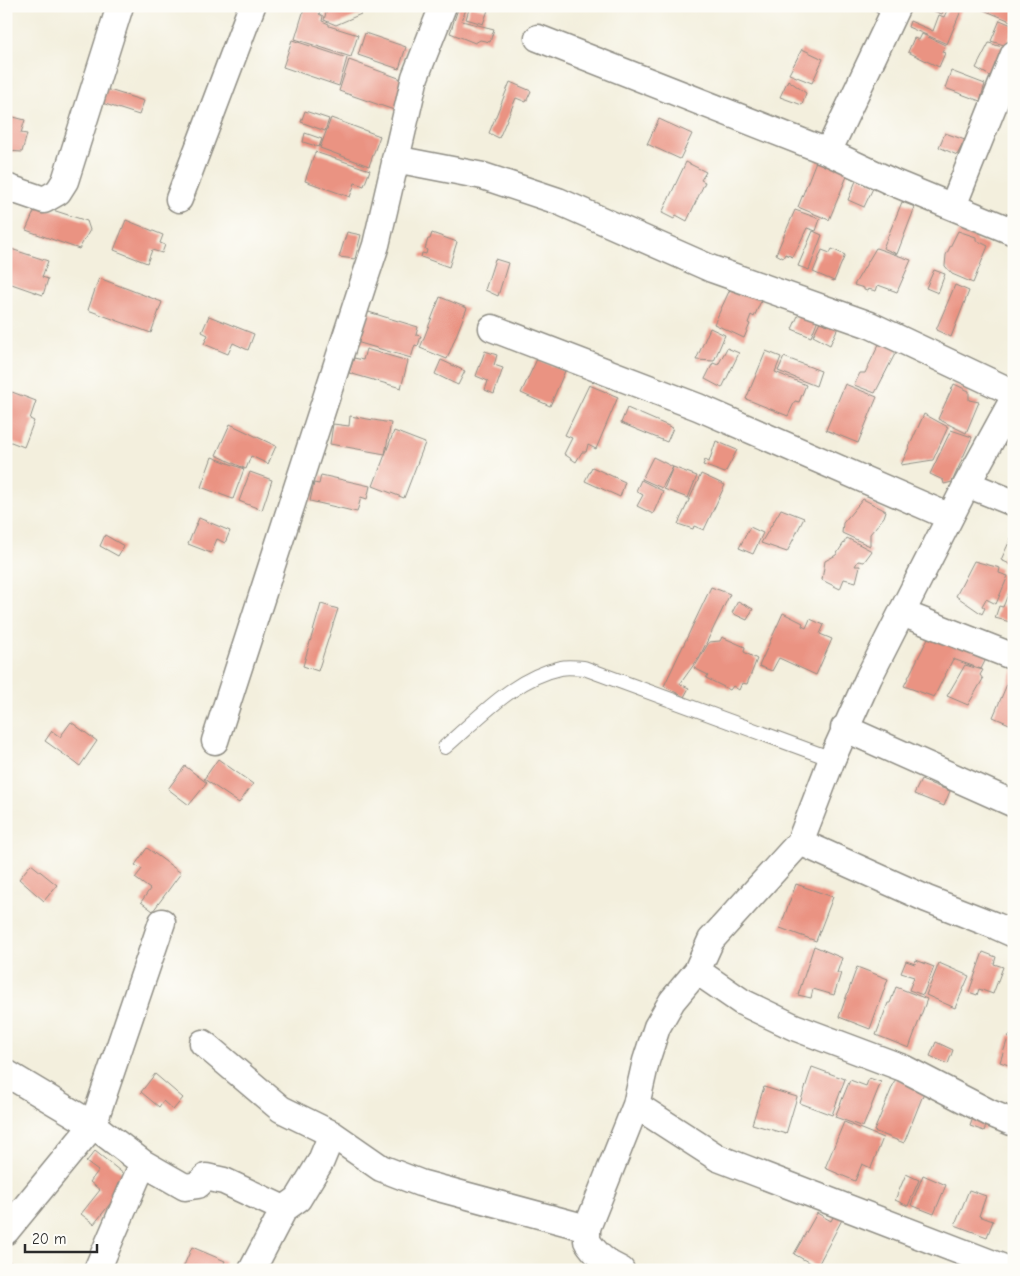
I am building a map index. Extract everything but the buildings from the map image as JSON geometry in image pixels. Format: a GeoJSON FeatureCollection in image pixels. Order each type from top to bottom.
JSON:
{"type":"FeatureCollection","features":[{"type":"Feature","properties":{"kind":"street"},"geometry":{"type":"LineString","coordinates":[[6,187],[44,200],[58,192],[62,187],[120,6]]}},
{"type":"Feature","properties":{"kind":"street"},"geometry":{"type":"LineString","coordinates":[[179,199],[252,6]]}},
{"type":"Feature","properties":{"kind":"street"},"geometry":{"type":"LineString","coordinates":[[214,741],[376,245],[415,78],[443,6]]}},
{"type":"Feature","properties":{"kind":"street"},"geometry":{"type":"LineString","coordinates":[[828,152],[890,8]]}},
{"type":"Feature","properties":{"kind":"street"},"geometry":{"type":"LineString","coordinates":[[538,38],[828,152],[892,182],[1014,232]]}},
{"type":"Feature","properties":{"kind":"street"},"geometry":{"type":"LineString","coordinates":[[953,206],[1014,54]]}},
{"type":"Feature","properties":{"kind":"street"},"geometry":{"type":"LineString","coordinates":[[395,159],[483,176],[558,202],[712,269],[870,324],[1014,393]]}},
{"type":"Feature","properties":{"kind":"street"},"geometry":{"type":"LineString","coordinates":[[492,328],[698,407],[950,516]]}},
{"type":"Feature","properties":{"kind":"street"},"geometry":{"type":"LineString","coordinates":[[621,1270],[598,1256],[586,1241],[587,1228],[636,1105],[646,1061],[657,1027],[672,1001],[697,971],[711,940],[800,842],[844,728],[950,516],[1014,398]]}},
{"type":"Feature","properties":{"kind":"street"},"geometry":{"type":"LineString","coordinates":[[967,484],[1014,503]]}},
{"type":"Feature","properties":{"kind":"street"},"geometry":{"type":"LineString","coordinates":[[902,613],[1014,657]]}},
{"type":"Feature","properties":{"kind":"street"},"geometry":{"type":"LineString","coordinates":[[844,728],[1014,804]]}},
{"type":"Feature","properties":{"kind":"street"},"geometry":{"type":"LineString","coordinates":[[800,842],[1014,934]]}},
{"type":"Feature","properties":{"kind":"street"},"geometry":{"type":"LineString","coordinates":[[6,1231],[93,1125],[162,922]]}},
{"type":"Feature","properties":{"kind":"street"},"geometry":{"type":"LineString","coordinates":[[697,971],[742,1002],[794,1027],[903,1068],[990,1113],[1014,1123]]}},
{"type":"Feature","properties":{"kind":"street"},"geometry":{"type":"LineString","coordinates":[[203,1043],[281,1109],[332,1134],[381,1168],[420,1183],[587,1228]]}},
{"type":"Feature","properties":{"kind":"street"},"geometry":{"type":"LineString","coordinates":[[6,1073],[93,1125],[142,1163],[185,1187],[198,1185],[206,1178],[215,1179],[224,1181],[284,1209]]}},
{"type":"Feature","properties":{"kind":"street"},"geometry":{"type":"LineString","coordinates":[[636,1105],[718,1158],[1009,1270]]}},
{"type":"Feature","properties":{"kind":"street"},"geometry":{"type":"LineString","coordinates":[[252,1270],[284,1209],[298,1199],[320,1161],[332,1134]]}},
{"type":"Feature","properties":{"kind":"street"},"geometry":{"type":"LineString","coordinates":[[97,1270],[142,1163]]}},
{"type":"Feature","properties":{"kind":"lane"},"geometry":{"type":"LineString","coordinates":[[445,747],[508,693],[534,676],[562,668],[584,668],[832,759]]}}]}
